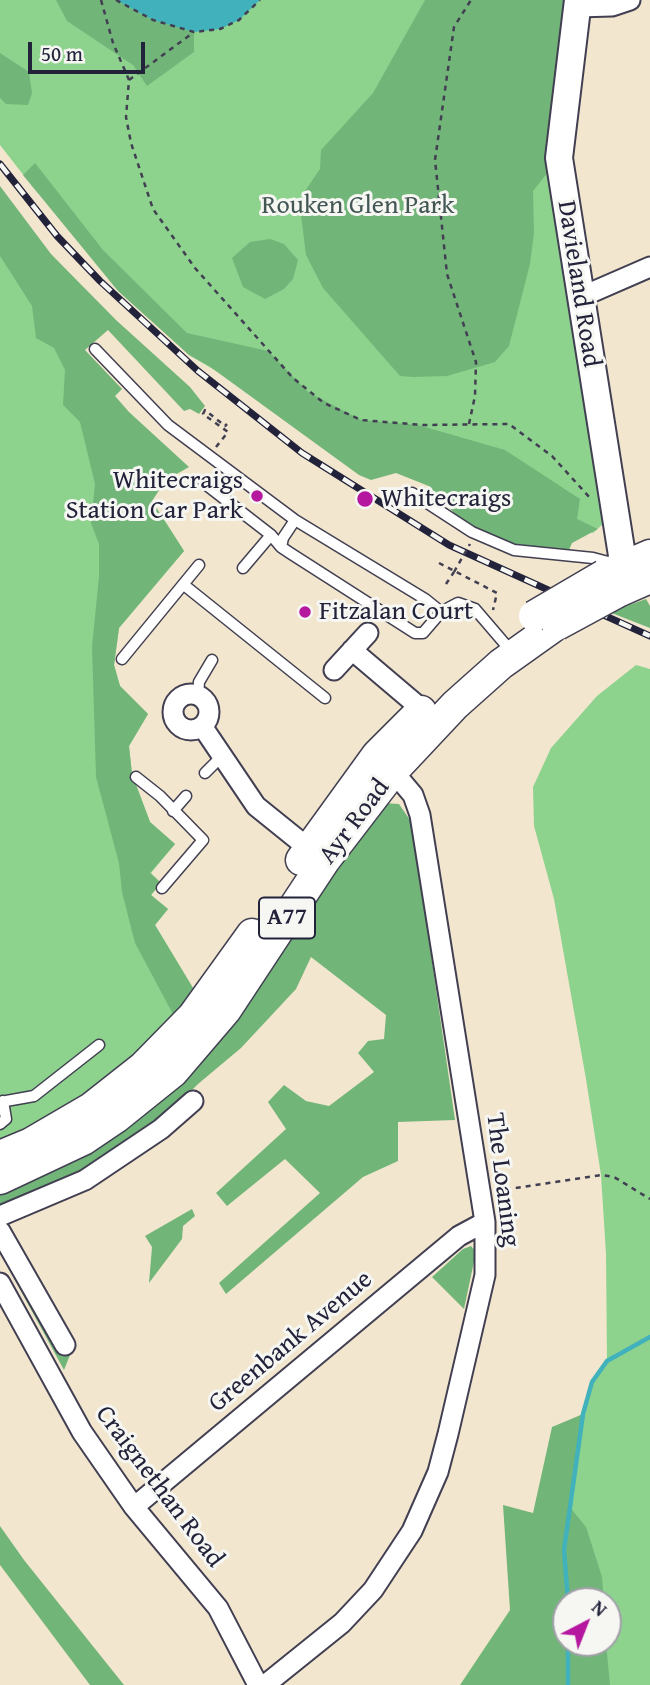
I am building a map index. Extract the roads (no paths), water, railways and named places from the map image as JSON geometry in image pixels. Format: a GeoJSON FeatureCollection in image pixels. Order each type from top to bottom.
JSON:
{"type":"FeatureCollection","features":[{"type":"Feature","properties":{"kind":"main road","name":"Ayr Road"},"geometry":{"type":"LineString","coordinates":[[0,1156],[31,1143],[91,1108],[117,1089],[171,1040],[222,978],[386,762],[430,716],[508,647],[544,622],[625,580],[650,555]]}},
{"type":"Feature","properties":{"kind":"main road","name":"Ayr Road"},"geometry":{"type":"LineString","coordinates":[[0,1179],[83,1140],[117,1117],[173,1072],[226,1010],[317,855]]}},
{"type":"Feature","properties":{"kind":"street"},"geometry":{"type":"LineString","coordinates":[[577,3],[612,6],[630,0]]}},
{"type":"Feature","properties":{"kind":"street","name":"Davieland Road"},"geometry":{"type":"LineString","coordinates":[[577,3],[559,158],[625,580]]}},
{"type":"Feature","properties":{"kind":"street"},"geometry":{"type":"LineString","coordinates":[[580,297],[650,267]]}},
{"type":"Feature","properties":{"kind":"street"},"geometry":{"type":"LineString","coordinates":[[334,670],[368,633]]}},
{"type":"Feature","properties":{"kind":"street"},"geometry":{"type":"LineString","coordinates":[[352,650],[430,716]]}},
{"type":"Feature","properties":{"kind":"street"},"geometry":{"type":"LineString","coordinates":[[185,695],[198,695],[209,710],[202,726],[189,730],[177,723],[174,717],[175,704],[185,695]]}},
{"type":"Feature","properties":{"kind":"street"},"geometry":{"type":"LineString","coordinates":[[202,726],[256,806],[317,855]]}},
{"type":"Feature","properties":{"kind":"street","name":"The Loaning"},"geometry":{"type":"LineString","coordinates":[[265,1685],[349,1615],[373,1590],[412,1531],[438,1472],[449,1434],[485,1275],[485,1222],[418,805],[386,762]]}},
{"type":"Feature","properties":{"kind":"street"},"geometry":{"type":"LineString","coordinates":[[0,1216],[85,1180],[161,1129],[193,1101]]}},
{"type":"Feature","properties":{"kind":"street","name":"Greenbank Avenue"},"geometry":{"type":"LineString","coordinates":[[134,1507],[459,1236],[485,1222]]}},
{"type":"Feature","properties":{"kind":"street"},"geometry":{"type":"LineString","coordinates":[[0,1231],[65,1345]]}},
{"type":"Feature","properties":{"kind":"street","name":"Craignethan Road"},"geometry":{"type":"LineString","coordinates":[[0,1283],[82,1433],[134,1507],[218,1608],[258,1685]]}},
{"type":"Feature","properties":{"kind":"lane"},"geometry":{"type":"LineString","coordinates":[[94,349],[169,425],[295,520],[425,599],[441,612]]}},
{"type":"Feature","properties":{"kind":"lane"},"geometry":{"type":"LineString","coordinates":[[204,483],[271,535],[281,547],[415,633],[423,633],[441,612],[458,603],[475,609],[508,647]]}},
{"type":"Feature","properties":{"kind":"lane"},"geometry":{"type":"LineString","coordinates":[[412,493],[472,531],[514,550],[593,558],[625,580]]}},
{"type":"Feature","properties":{"kind":"lane"},"geometry":{"type":"LineString","coordinates":[[281,547],[295,520]]}},
{"type":"Feature","properties":{"kind":"lane"},"geometry":{"type":"LineString","coordinates":[[243,568],[271,535]]}},
{"type":"Feature","properties":{"kind":"lane"},"geometry":{"type":"LineString","coordinates":[[122,659],[199,565]]}},
{"type":"Feature","properties":{"kind":"lane"},"geometry":{"type":"LineString","coordinates":[[184,585],[235,633],[325,698]]}},
{"type":"Feature","properties":{"kind":"lane"},"geometry":{"type":"LineString","coordinates":[[198,695],[199,682],[212,660]]}},
{"type":"Feature","properties":{"kind":"lane"},"geometry":{"type":"LineString","coordinates":[[205,773],[222,756]]}},
{"type":"Feature","properties":{"kind":"lane"},"geometry":{"type":"LineString","coordinates":[[136,777],[203,840],[162,888]]}},
{"type":"Feature","properties":{"kind":"lane"},"geometry":{"type":"LineString","coordinates":[[173,811],[186,796]]}},
{"type":"Feature","properties":{"kind":"lane"},"geometry":{"type":"LineString","coordinates":[[0,1124],[6,1119],[2,1101],[34,1096],[99,1045]]}},
{"type":"Feature","properties":{"kind":"water"},"geometry":{"type":"Polygon","coordinates":[[[116,0],[260,0],[239,20],[220,29],[194,32],[153,20],[116,0]]]}},
{"type":"Feature","properties":{"kind":"waterway"},"geometry":{"type":"LineString","coordinates":[[567,1587],[564,1550],[583,1414],[592,1382],[607,1361],[650,1337]]}},
{"type":"Feature","properties":{"kind":"waterway"},"geometry":{"type":"LineString","coordinates":[[568,1657],[568,1685]]}},
{"type":"Feature","properties":{"kind":"railway"},"geometry":{"type":"LineString","coordinates":[[0,164],[57,236],[100,281],[198,371],[302,453],[449,545],[650,636]]}},
{"type":"Feature","properties":{"kind":"place","name":"Whitecraigs Station Car Park"},"geometry":{"type":"Point","coordinates":[257,496]}},
{"type":"Feature","properties":{"kind":"place","name":"Whitecraigs"},"geometry":{"type":"Point","coordinates":[365,499]}},
{"type":"Feature","properties":{"kind":"place","name":"Fitzalan Court"},"geometry":{"type":"Point","coordinates":[305,612]}},
{"type":"Feature","properties":{"kind":"park label","name":"Rouken Glen Park"},"geometry":{"type":"Point","coordinates":[358,206]}}]}
